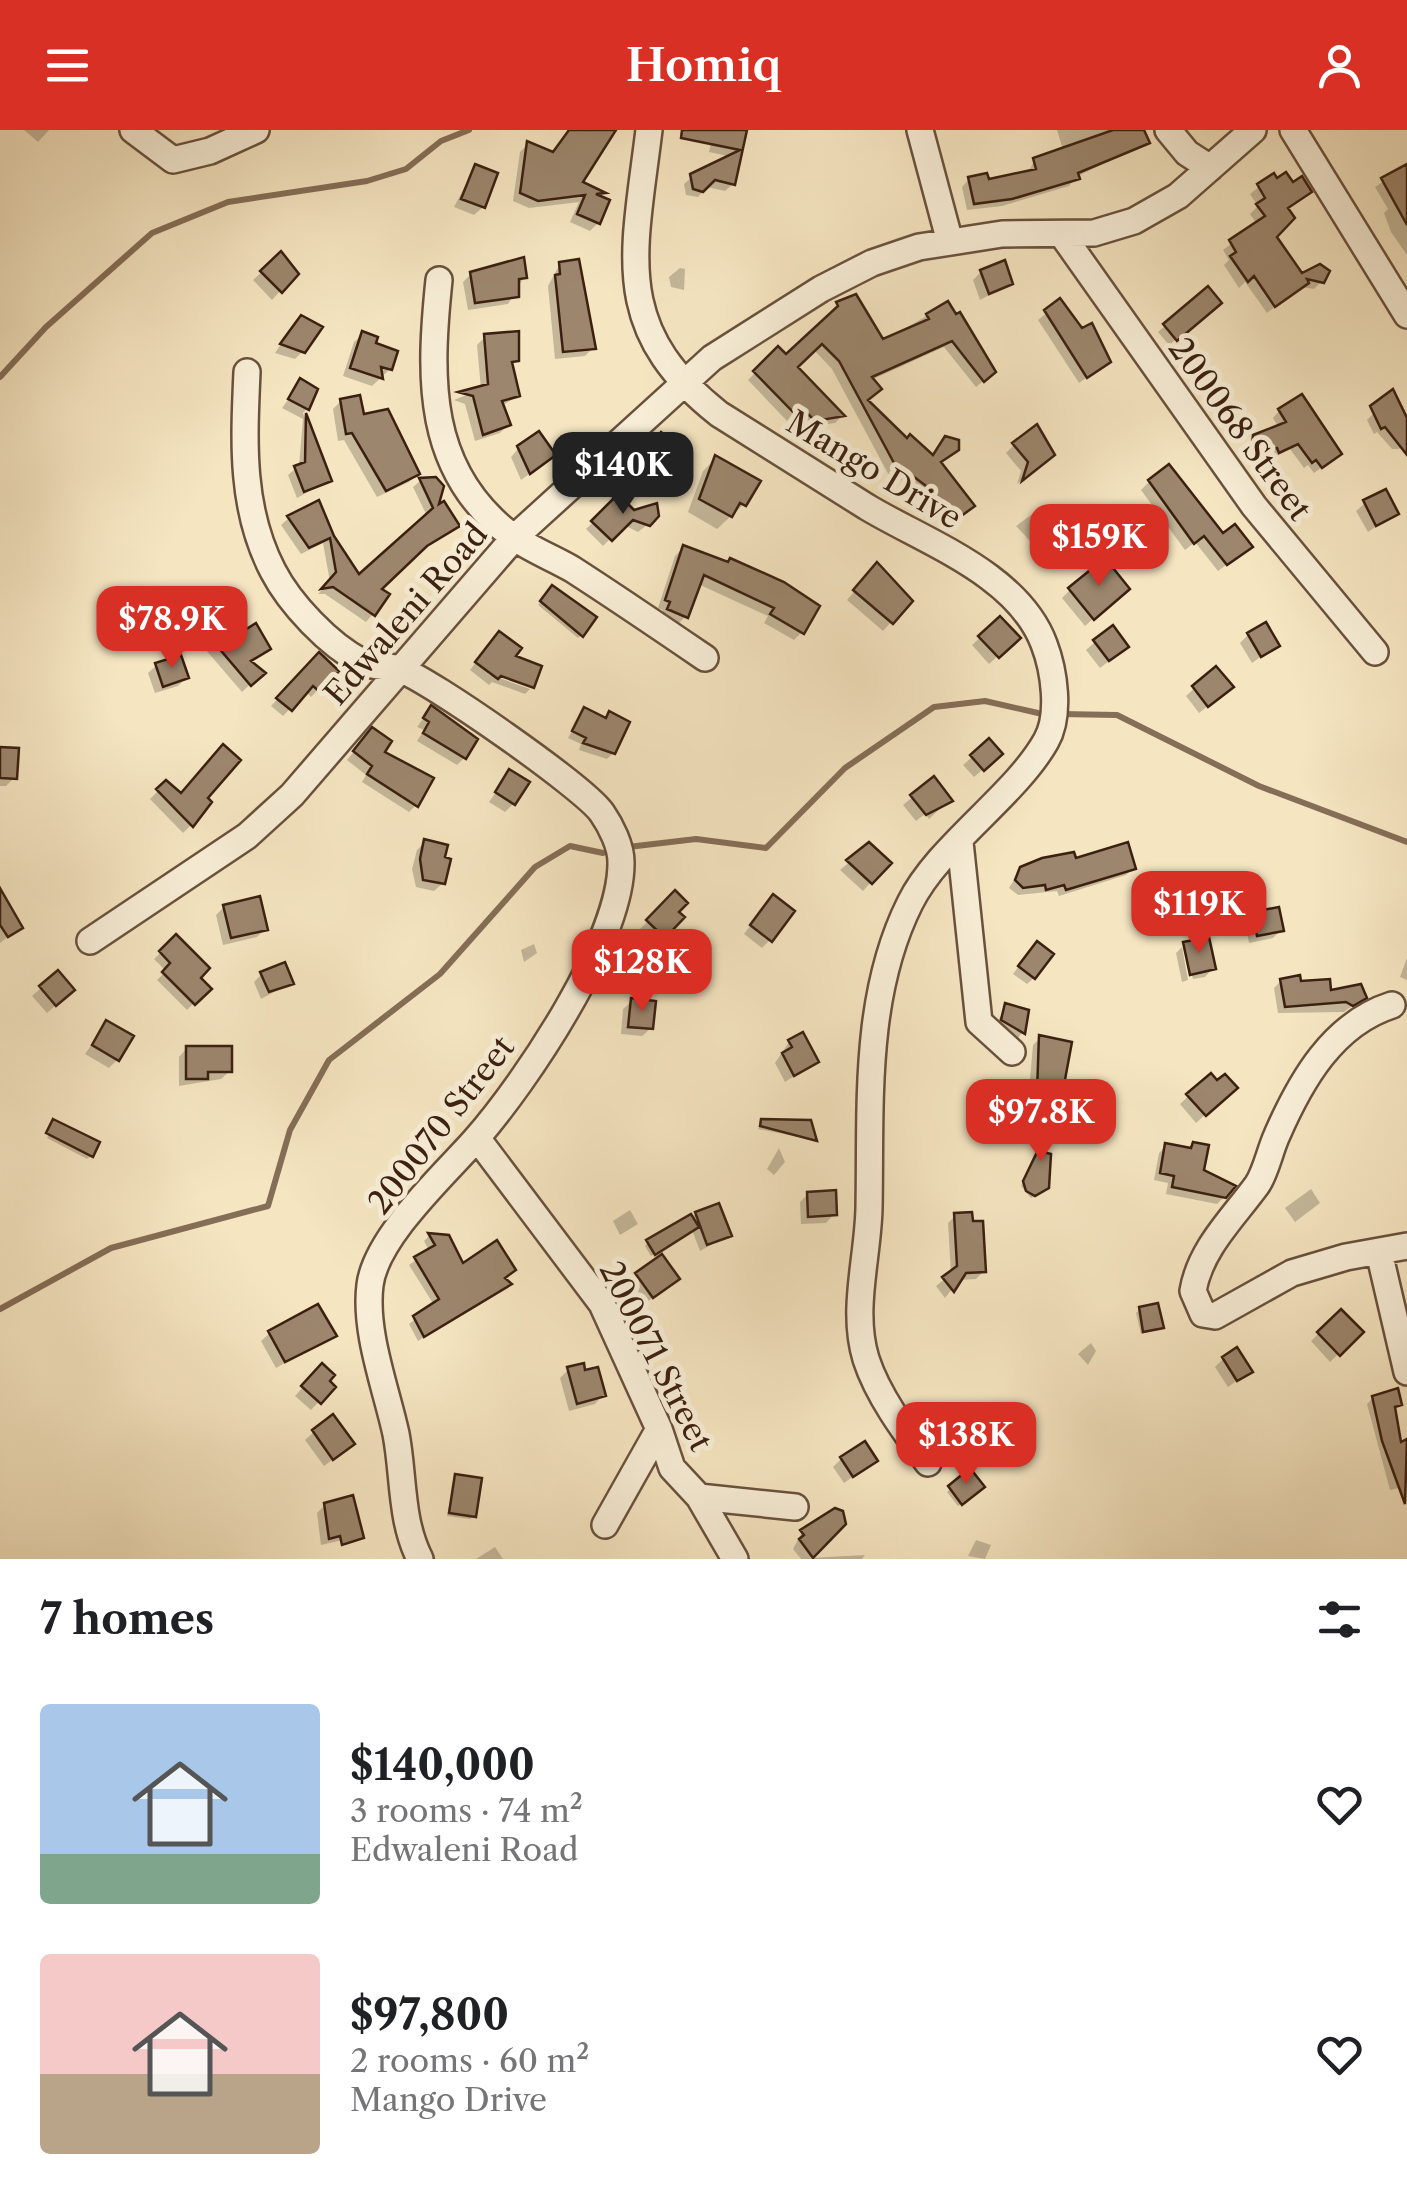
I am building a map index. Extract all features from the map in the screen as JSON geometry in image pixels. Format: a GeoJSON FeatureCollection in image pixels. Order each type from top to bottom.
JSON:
{"type":"FeatureCollection","features":[{"type":"Feature","properties":{"kind":"street"},"geometry":{"type":"LineString","coordinates":[[137,135],[173,160],[190,158],[256,130]]}},
{"type":"Feature","properties":{"kind":"street","name":"Mango Drive"},"geometry":{"type":"LineString","coordinates":[[650,130],[637,229],[637,290],[646,329],[682,385],[719,414],[1002,589],[1044,643],[1053,688],[1047,740],[928,874],[910,902],[891,950],[873,1040],[866,1131],[869,1211],[860,1318],[864,1346],[884,1394],[928,1463]]}},
{"type":"Feature","properties":{"kind":"street"},"geometry":{"type":"LineString","coordinates":[[920,130],[950,242]]}},
{"type":"Feature","properties":{"kind":"street"},"geometry":{"type":"LineString","coordinates":[[1168,130],[1187,153],[1210,168]]}},
{"type":"Feature","properties":{"kind":"street","name":"Edwaleni Road"},"geometry":{"type":"LineString","coordinates":[[90,941],[247,836],[292,795],[514,538],[712,358],[821,289],[872,263],[950,242],[1002,234],[1094,234],[1134,221],[1178,196],[1254,130]]}},
{"type":"Feature","properties":{"kind":"street"},"geometry":{"type":"LineString","coordinates":[[1292,130],[1407,315]]}},
{"type":"Feature","properties":{"kind":"street","name":"200068 Street"},"geometry":{"type":"LineString","coordinates":[[1063,236],[1254,506],[1375,652]]}},
{"type":"Feature","properties":{"kind":"street"},"geometry":{"type":"LineString","coordinates":[[439,280],[430,360],[446,452],[464,486],[514,538],[582,576],[705,658]]}},
{"type":"Feature","properties":{"kind":"street","name":"200070 Street"},"geometry":{"type":"LineString","coordinates":[[247,372],[247,488],[254,526],[274,574],[328,636],[362,662],[398,668],[442,694],[577,789],[602,812],[621,861],[606,928],[550,1038],[477,1138],[402,1226],[380,1257],[370,1284],[373,1327],[415,1556]]}},
{"type":"Feature","properties":{"kind":"street"},"geometry":{"type":"LineString","coordinates":[[960,842],[979,1022],[1012,1052]]}},
{"type":"Feature","properties":{"kind":"street"},"geometry":{"type":"LineString","coordinates":[[1392,1006],[1346,1026],[1305,1080],[1276,1136],[1260,1182],[1196,1274],[1192,1291],[1203,1314],[1215,1316],[1229,1312],[1292,1273],[1407,1246]]}},
{"type":"Feature","properties":{"kind":"street","name":"200071 Street"},"geometry":{"type":"LineString","coordinates":[[477,1138],[602,1304],[659,1429],[672,1468],[699,1497],[735,1559]]}},
{"type":"Feature","properties":{"kind":"street"},"geometry":{"type":"LineString","coordinates":[[1380,1252],[1407,1372]]}},
{"type":"Feature","properties":{"kind":"street"},"geometry":{"type":"LineString","coordinates":[[606,1526],[659,1429]]}},
{"type":"Feature","properties":{"kind":"street"},"geometry":{"type":"LineString","coordinates":[[699,1497],[796,1507]]}},
{"type":"Feature","properties":{"kind":"building"},"geometry":{"type":"Polygon","coordinates":[[[569,130],[616,130],[583,182],[606,193],[596,194],[610,200],[600,224],[577,214],[585,195],[538,201],[520,193],[527,141],[553,152],[569,130]]]}},
{"type":"Feature","properties":{"kind":"building"},"geometry":{"type":"Polygon","coordinates":[[[682,130],[747,130],[735,185],[715,180],[703,192],[693,189],[690,174],[740,150],[681,138],[682,130]]]}},
{"type":"Feature","properties":{"kind":"building"},"geometry":{"type":"Polygon","coordinates":[[[1113,130],[1144,130],[1150,143],[1078,173],[1080,179],[1012,199],[974,204],[968,177],[987,173],[989,179],[1036,169],[1033,158],[1113,130]]]}},
{"type":"Feature","properties":{"kind":"building"},"geometry":{"type":"Polygon","coordinates":[[[475,164],[498,173],[485,208],[461,199],[475,164]]]}},
{"type":"Feature","properties":{"kind":"building"},"geometry":{"type":"Polygon","coordinates":[[[1407,164],[1407,225],[1381,178],[1407,164]]]}},
{"type":"Feature","properties":{"kind":"building"},"geometry":{"type":"Polygon","coordinates":[[[1286,172],[1293,182],[1302,176],[1312,192],[1288,208],[1295,218],[1277,237],[1302,273],[1320,264],[1330,271],[1324,283],[1307,279],[1309,283],[1275,307],[1254,276],[1248,282],[1230,256],[1236,252],[1229,240],[1265,216],[1256,204],[1265,198],[1257,184],[1274,173],[1277,178],[1286,172]]]}},
{"type":"Feature","properties":{"kind":"building"},"geometry":{"type":"Polygon","coordinates":[[[281,251],[299,274],[282,293],[260,271],[281,251]]]}},
{"type":"Feature","properties":{"kind":"building"},"geometry":{"type":"Polygon","coordinates":[[[524,257],[527,278],[519,279],[519,297],[475,303],[470,272],[524,257]]]}},
{"type":"Feature","properties":{"kind":"building"},"geometry":{"type":"Polygon","coordinates":[[[579,259],[596,349],[563,352],[555,275],[560,274],[559,262],[579,259]]]}},
{"type":"Feature","properties":{"kind":"building"},"geometry":{"type":"Polygon","coordinates":[[[1005,260],[1013,284],[989,294],[980,270],[1005,260]]]}},
{"type":"Feature","properties":{"kind":"building"},"geometry":{"type":"Polygon","coordinates":[[[1208,286],[1222,303],[1177,341],[1163,324],[1208,286]]]}},
{"type":"Feature","properties":{"kind":"building"},"geometry":{"type":"Polygon","coordinates":[[[856,294],[883,339],[929,319],[926,314],[948,301],[956,314],[960,312],[996,372],[984,382],[952,341],[872,377],[882,389],[868,400],[907,438],[910,434],[933,455],[945,436],[959,440],[959,450],[941,462],[975,506],[953,522],[926,486],[906,471],[901,476],[839,361],[822,344],[798,367],[845,416],[815,421],[803,409],[796,415],[753,371],[778,346],[786,354],[838,306],[836,302],[856,294]]]}},
{"type":"Feature","properties":{"kind":"building"},"geometry":{"type":"Polygon","coordinates":[[[1060,298],[1082,328],[1092,323],[1111,362],[1087,378],[1044,310],[1060,298]]]}},
{"type":"Feature","properties":{"kind":"building"},"geometry":{"type":"Polygon","coordinates":[[[301,315],[323,327],[305,353],[280,344],[301,315]]]}},
{"type":"Feature","properties":{"kind":"building"},"geometry":{"type":"Polygon","coordinates":[[[362,331],[378,337],[376,343],[398,351],[392,370],[381,367],[383,379],[350,368],[362,331]]]}},
{"type":"Feature","properties":{"kind":"building"},"geometry":{"type":"Polygon","coordinates":[[[519,331],[519,361],[512,362],[520,396],[502,401],[511,425],[483,435],[473,396],[458,392],[488,384],[484,334],[519,331]]]}},
{"type":"Feature","properties":{"kind":"building"},"geometry":{"type":"Polygon","coordinates":[[[300,378],[318,389],[309,410],[288,399],[300,378]]]}},
{"type":"Feature","properties":{"kind":"building"},"geometry":{"type":"Polygon","coordinates":[[[1393,389],[1407,418],[1407,455],[1385,427],[1381,429],[1370,406],[1393,389]]]}},
{"type":"Feature","properties":{"kind":"building"},"geometry":{"type":"Polygon","coordinates":[[[1302,394],[1342,454],[1322,468],[1316,460],[1312,463],[1298,444],[1279,453],[1277,448],[1258,450],[1252,444],[1253,435],[1286,422],[1278,409],[1302,394]]]}},
{"type":"Feature","properties":{"kind":"building"},"geometry":{"type":"Polygon","coordinates":[[[360,395],[364,414],[388,409],[420,474],[386,491],[352,433],[346,434],[340,399],[360,395]]]}},
{"type":"Feature","properties":{"kind":"building"},"geometry":{"type":"Polygon","coordinates":[[[306,413],[332,481],[304,492],[294,466],[305,462],[306,413]]]}},
{"type":"Feature","properties":{"kind":"building"},"geometry":{"type":"Polygon","coordinates":[[[1037,424],[1055,455],[1022,481],[1028,462],[1012,443],[1037,424]]]}},
{"type":"Feature","properties":{"kind":"building"},"geometry":{"type":"Polygon","coordinates":[[[539,431],[556,455],[530,474],[517,446],[539,431]]]}},
{"type":"Feature","properties":{"kind":"building"},"geometry":{"type":"Polygon","coordinates":[[[661,432],[690,455],[672,487],[645,465],[657,450],[651,445],[661,432]]]}},
{"type":"Feature","properties":{"kind":"building"},"geometry":{"type":"Polygon","coordinates":[[[715,455],[761,481],[746,506],[740,503],[732,517],[699,499],[715,455]]]}},
{"type":"Feature","properties":{"kind":"building"},"geometry":{"type":"Polygon","coordinates":[[[1169,464],[1223,533],[1235,524],[1253,547],[1227,565],[1204,536],[1194,544],[1148,480],[1169,464]]]}},
{"type":"Feature","properties":{"kind":"building"},"geometry":{"type":"Polygon","coordinates":[[[436,477],[444,486],[439,504],[444,501],[460,526],[427,546],[382,589],[390,594],[375,616],[333,587],[321,589],[336,572],[330,538],[309,548],[287,516],[319,500],[334,536],[359,574],[433,508],[419,478],[436,477]]]}},
{"type":"Feature","properties":{"kind":"building"},"geometry":{"type":"Polygon","coordinates":[[[1386,489],[1399,514],[1376,526],[1363,500],[1386,489]]]}},
{"type":"Feature","properties":{"kind":"building"},"geometry":{"type":"Polygon","coordinates":[[[618,494],[634,510],[657,503],[659,516],[650,526],[633,520],[612,541],[591,521],[618,494]]]}},
{"type":"Feature","properties":{"kind":"building"},"geometry":{"type":"Polygon","coordinates":[[[683,545],[728,562],[730,558],[784,582],[820,606],[804,634],[770,614],[774,608],[704,575],[688,618],[667,609],[670,602],[665,600],[683,545]]]}},
{"type":"Feature","properties":{"kind":"building"},"geometry":{"type":"Polygon","coordinates":[[[1105,558],[1130,589],[1094,620],[1068,588],[1105,558]]]}},
{"type":"Feature","properties":{"kind":"building"},"geometry":{"type":"Polygon","coordinates":[[[877,562],[913,601],[893,624],[853,590],[877,562]]]}},
{"type":"Feature","properties":{"kind":"building"},"geometry":{"type":"Polygon","coordinates":[[[552,585],[597,617],[583,637],[540,601],[552,585]]]}},
{"type":"Feature","properties":{"kind":"building"},"geometry":{"type":"Polygon","coordinates":[[[1000,616],[1021,638],[999,658],[978,636],[1000,616]]]}},
{"type":"Feature","properties":{"kind":"building"},"geometry":{"type":"Polygon","coordinates":[[[1266,622],[1280,646],[1261,657],[1247,633],[1266,622]]]}},
{"type":"Feature","properties":{"kind":"building"},"geometry":{"type":"Polygon","coordinates":[[[256,623],[271,649],[251,661],[266,673],[251,686],[212,640],[219,633],[232,644],[229,640],[256,623]]]}},
{"type":"Feature","properties":{"kind":"building"},"geometry":{"type":"Polygon","coordinates":[[[1113,625],[1129,647],[1109,661],[1093,640],[1113,625]]]}},
{"type":"Feature","properties":{"kind":"building"},"geometry":{"type":"Polygon","coordinates":[[[499,631],[522,648],[516,656],[542,666],[534,688],[501,676],[498,679],[475,662],[499,631]]]}},
{"type":"Feature","properties":{"kind":"building"},"geometry":{"type":"Polygon","coordinates":[[[319,652],[339,671],[320,692],[313,686],[292,711],[276,698],[319,652]]]}},
{"type":"Feature","properties":{"kind":"building"},"geometry":{"type":"Polygon","coordinates":[[[181,655],[189,678],[163,687],[155,663],[181,655]]]}},
{"type":"Feature","properties":{"kind":"building"},"geometry":{"type":"Polygon","coordinates":[[[1216,666],[1234,687],[1208,707],[1192,686],[1216,666]]]}},
{"type":"Feature","properties":{"kind":"building"},"geometry":{"type":"Polygon","coordinates":[[[431,705],[478,739],[466,759],[423,733],[429,722],[423,718],[431,705]]]}},
{"type":"Feature","properties":{"kind":"building"},"geometry":{"type":"Polygon","coordinates":[[[584,707],[606,718],[609,711],[630,722],[615,754],[583,743],[586,738],[572,731],[584,707]]]}},
{"type":"Feature","properties":{"kind":"building"},"geometry":{"type":"Polygon","coordinates":[[[372,727],[392,741],[385,752],[434,778],[418,807],[367,774],[372,766],[353,751],[372,727]]]}},
{"type":"Feature","properties":{"kind":"building"},"geometry":{"type":"Polygon","coordinates":[[[989,738],[1003,754],[984,771],[970,755],[989,738]]]}},
{"type":"Feature","properties":{"kind":"building"},"geometry":{"type":"Polygon","coordinates":[[[223,744],[241,760],[208,798],[212,802],[193,827],[156,789],[166,780],[181,793],[223,744]]]}},
{"type":"Feature","properties":{"kind":"building"},"geometry":{"type":"Polygon","coordinates":[[[0,747],[19,748],[17,779],[0,778],[0,747]]]}},
{"type":"Feature","properties":{"kind":"building"},"geometry":{"type":"Polygon","coordinates":[[[509,769],[530,782],[515,805],[495,792],[509,769]]]}},
{"type":"Feature","properties":{"kind":"building"},"geometry":{"type":"Polygon","coordinates":[[[934,776],[953,801],[926,815],[910,795],[934,776]]]}},
{"type":"Feature","properties":{"kind":"building"},"geometry":{"type":"Polygon","coordinates":[[[424,839],[448,845],[445,857],[451,859],[445,884],[423,880],[420,859],[424,839]]]}},
{"type":"Feature","properties":{"kind":"building"},"geometry":{"type":"Polygon","coordinates":[[[869,842],[892,863],[872,884],[846,860],[869,842]]]}},
{"type":"Feature","properties":{"kind":"building"},"geometry":{"type":"Polygon","coordinates":[[[1128,842],[1136,869],[1066,890],[1064,885],[1046,890],[1045,885],[1023,888],[1015,880],[1020,867],[1042,858],[1074,852],[1076,858],[1128,842]]]}},
{"type":"Feature","properties":{"kind":"building"},"geometry":{"type":"Polygon","coordinates":[[[0,888],[23,928],[8,937],[0,925],[0,888]]]}},
{"type":"Feature","properties":{"kind":"building"},"geometry":{"type":"Polygon","coordinates":[[[675,890],[688,903],[679,912],[685,917],[665,938],[646,920],[675,890]]]}},
{"type":"Feature","properties":{"kind":"building"},"geometry":{"type":"Polygon","coordinates":[[[773,894],[795,911],[772,942],[750,925],[773,894]]]}},
{"type":"Feature","properties":{"kind":"building"},"geometry":{"type":"Polygon","coordinates":[[[260,896],[268,930],[231,938],[223,905],[260,896]]]}},
{"type":"Feature","properties":{"kind":"building"},"geometry":{"type":"Polygon","coordinates":[[[1279,907],[1284,931],[1257,936],[1252,912],[1279,907]]]}},
{"type":"Feature","properties":{"kind":"building"},"geometry":{"type":"Polygon","coordinates":[[[176,934],[210,968],[201,978],[212,989],[195,1005],[162,972],[170,963],[159,951],[176,934]]]}},
{"type":"Feature","properties":{"kind":"building"},"geometry":{"type":"Polygon","coordinates":[[[1209,937],[1216,969],[1190,975],[1183,942],[1209,937]]]}},
{"type":"Feature","properties":{"kind":"building"},"geometry":{"type":"Polygon","coordinates":[[[1037,941],[1054,954],[1035,979],[1018,966],[1037,941]]]}},
{"type":"Feature","properties":{"kind":"building"},"geometry":{"type":"Polygon","coordinates":[[[285,962],[294,984],[269,992],[260,972],[285,962]]]}},
{"type":"Feature","properties":{"kind":"building"},"geometry":{"type":"Polygon","coordinates":[[[58,970],[75,990],[56,1006],[39,986],[58,970]]]}},
{"type":"Feature","properties":{"kind":"building"},"geometry":{"type":"Polygon","coordinates":[[[1300,975],[1301,981],[1330,979],[1331,990],[1361,984],[1367,998],[1353,1006],[1346,1002],[1285,1007],[1280,979],[1300,975]]]}},
{"type":"Feature","properties":{"kind":"building"},"geometry":{"type":"Polygon","coordinates":[[[631,998],[656,1001],[653,1029],[628,1027],[631,998]]]}},
{"type":"Feature","properties":{"kind":"building"},"geometry":{"type":"Polygon","coordinates":[[[1005,1003],[1029,1010],[1025,1034],[1001,1020],[1005,1003]]]}},
{"type":"Feature","properties":{"kind":"building"},"geometry":{"type":"Polygon","coordinates":[[[106,1020],[134,1036],[119,1061],[92,1045],[106,1020]]]}},
{"type":"Feature","properties":{"kind":"building"},"geometry":{"type":"Polygon","coordinates":[[[803,1032],[819,1062],[794,1076],[782,1053],[792,1047],[788,1040],[803,1032]]]}},
{"type":"Feature","properties":{"kind":"building"},"geometry":{"type":"Polygon","coordinates":[[[1039,1035],[1072,1042],[1064,1085],[1050,1103],[1037,1092],[1039,1035]]]}},
{"type":"Feature","properties":{"kind":"building"},"geometry":{"type":"Polygon","coordinates":[[[186,1046],[232,1046],[232,1072],[208,1072],[208,1079],[186,1079],[186,1046]]]}},
{"type":"Feature","properties":{"kind":"building"},"geometry":{"type":"Polygon","coordinates":[[[1211,1073],[1217,1080],[1225,1074],[1238,1088],[1206,1116],[1186,1094],[1211,1073]]]}},
{"type":"Feature","properties":{"kind":"building"},"geometry":{"type":"Polygon","coordinates":[[[53,1119],[100,1142],[93,1157],[46,1133],[53,1119]]]}},
{"type":"Feature","properties":{"kind":"building"},"geometry":{"type":"Polygon","coordinates":[[[761,1119],[811,1120],[817,1141],[760,1126],[761,1119]]]}},
{"type":"Feature","properties":{"kind":"building"},"geometry":{"type":"Polygon","coordinates":[[[1050,1122],[1058,1130],[1043,1152],[1051,1154],[1049,1188],[1035,1196],[1026,1191],[1023,1181],[1037,1152],[1041,1128],[1050,1122]]]}},
{"type":"Feature","properties":{"kind":"building"},"geometry":{"type":"Polygon","coordinates":[[[1193,1142],[1209,1145],[1204,1170],[1236,1186],[1226,1198],[1172,1187],[1174,1176],[1160,1173],[1165,1143],[1191,1148],[1193,1142]]]}},
{"type":"Feature","properties":{"kind":"building"},"geometry":{"type":"Polygon","coordinates":[[[836,1190],[837,1215],[808,1217],[807,1192],[836,1190]]]}},
{"type":"Feature","properties":{"kind":"building"},"geometry":{"type":"Polygon","coordinates":[[[719,1203],[732,1236],[707,1245],[695,1212],[719,1203]]]}},
{"type":"Feature","properties":{"kind":"building"},"geometry":{"type":"Polygon","coordinates":[[[972,1212],[973,1221],[983,1221],[986,1272],[966,1273],[954,1292],[942,1277],[957,1266],[954,1213],[972,1212]]]}},
{"type":"Feature","properties":{"kind":"building"},"geometry":{"type":"Polygon","coordinates":[[[691,1214],[699,1227],[655,1255],[646,1240],[691,1214]]]}},
{"type":"Feature","properties":{"kind":"building"},"geometry":{"type":"Polygon","coordinates":[[[428,1233],[449,1235],[463,1263],[497,1240],[516,1270],[505,1278],[512,1284],[424,1337],[413,1316],[439,1299],[414,1257],[435,1245],[428,1233]]]}},
{"type":"Feature","properties":{"kind":"building"},"geometry":{"type":"Polygon","coordinates":[[[662,1254],[680,1279],[653,1298],[635,1273],[662,1254]]]}},
{"type":"Feature","properties":{"kind":"building"},"geometry":{"type":"Polygon","coordinates":[[[1158,1303],[1164,1328],[1143,1332],[1139,1307],[1158,1303]]]}},
{"type":"Feature","properties":{"kind":"building"},"geometry":{"type":"Polygon","coordinates":[[[318,1304],[337,1336],[285,1362],[268,1331],[318,1304]]]}},
{"type":"Feature","properties":{"kind":"building"},"geometry":{"type":"Polygon","coordinates":[[[1341,1309],[1364,1332],[1340,1356],[1317,1332],[1341,1309]]]}},
{"type":"Feature","properties":{"kind":"building"},"geometry":{"type":"Polygon","coordinates":[[[1237,1347],[1253,1372],[1237,1381],[1222,1357],[1237,1347]]]}},
{"type":"Feature","properties":{"kind":"building"},"geometry":{"type":"Polygon","coordinates":[[[322,1363],[335,1375],[330,1381],[336,1387],[321,1404],[301,1386],[322,1363]]]}},
{"type":"Feature","properties":{"kind":"building"},"geometry":{"type":"Polygon","coordinates":[[[584,1363],[585,1370],[598,1367],[606,1396],[577,1404],[567,1367],[584,1363]]]}},
{"type":"Feature","properties":{"kind":"building"},"geometry":{"type":"Polygon","coordinates":[[[1398,1388],[1402,1405],[1395,1407],[1401,1442],[1407,1439],[1405,1504],[1382,1441],[1372,1396],[1398,1388]]]}},
{"type":"Feature","properties":{"kind":"building"},"geometry":{"type":"Polygon","coordinates":[[[333,1414],[355,1444],[333,1460],[312,1430],[333,1414]]]}},
{"type":"Feature","properties":{"kind":"building"},"geometry":{"type":"Polygon","coordinates":[[[865,1441],[878,1461],[853,1477],[840,1457],[865,1441]]]}},
{"type":"Feature","properties":{"kind":"building"},"geometry":{"type":"Polygon","coordinates":[[[970,1468],[985,1487],[962,1505],[948,1486],[970,1468]]]}},
{"type":"Feature","properties":{"kind":"building"},"geometry":{"type":"Polygon","coordinates":[[[455,1474],[482,1478],[476,1517],[449,1513],[455,1474]]]}},
{"type":"Feature","properties":{"kind":"building"},"geometry":{"type":"Polygon","coordinates":[[[353,1495],[364,1538],[342,1545],[340,1536],[329,1539],[324,1503],[353,1495]]]}},
{"type":"Feature","properties":{"kind":"building"},"geometry":{"type":"Polygon","coordinates":[[[835,1508],[843,1511],[846,1524],[813,1558],[799,1539],[804,1535],[800,1530],[835,1508]]]}},
{"type":"Feature","properties":{"kind":"waterway"},"geometry":{"type":"LineString","coordinates":[[0,377],[46,327],[152,233],[228,202],[367,181],[406,169],[441,141],[469,130]]}},
{"type":"Feature","properties":{"kind":"waterway"},"geometry":{"type":"LineString","coordinates":[[628,847],[696,839],[766,848],[845,768],[934,707],[985,701],[1038,713]]}},
{"type":"Feature","properties":{"kind":"waterway"},"geometry":{"type":"LineString","coordinates":[[1061,714],[1117,715],[1259,786],[1407,842]]}},
{"type":"Feature","properties":{"kind":"waterway"},"geometry":{"type":"LineString","coordinates":[[0,1309],[111,1248],[268,1206],[290,1130],[329,1060],[440,974],[535,867],[570,846],[603,853]]}}]}
